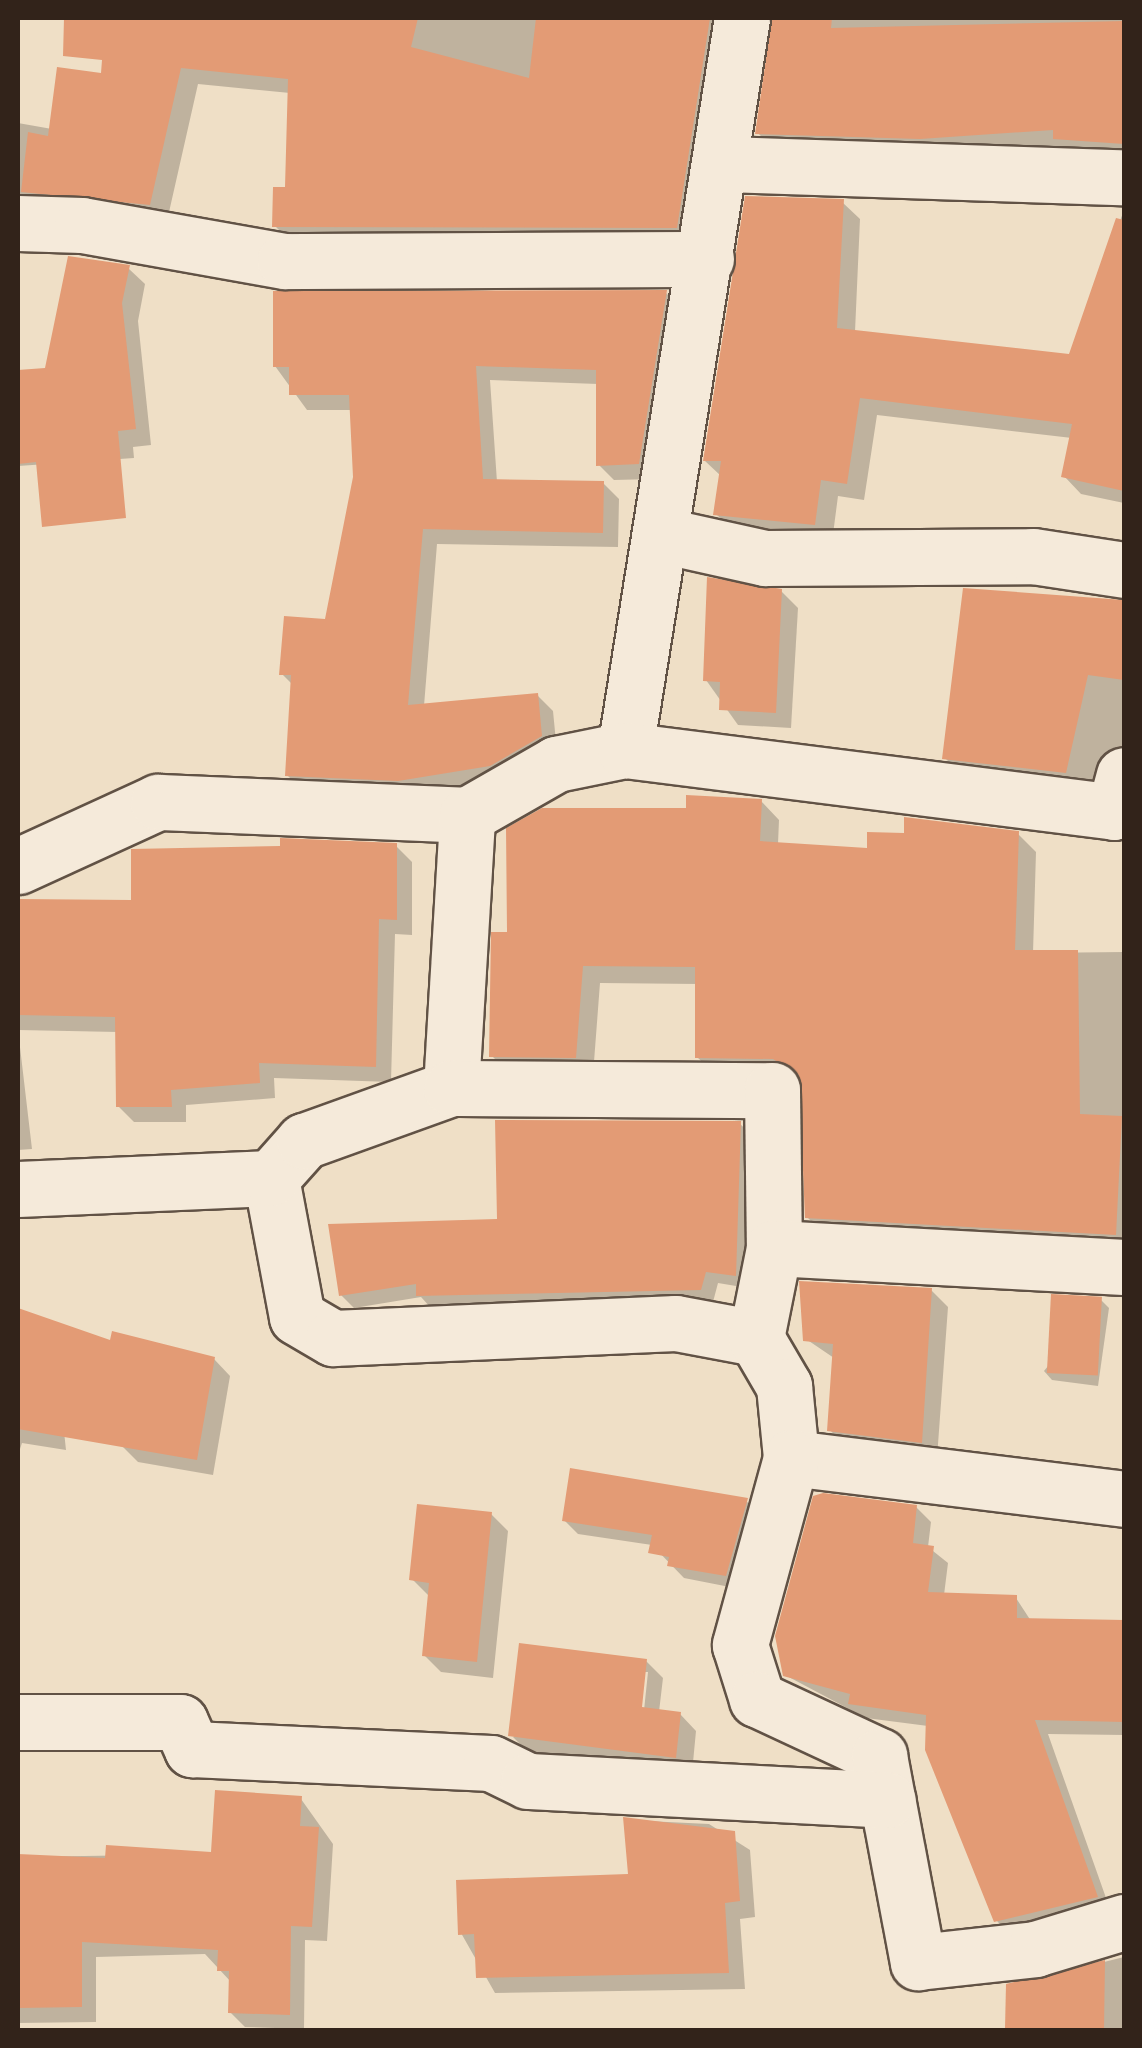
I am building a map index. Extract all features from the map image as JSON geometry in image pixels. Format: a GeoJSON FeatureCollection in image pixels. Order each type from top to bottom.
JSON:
{"type":"FeatureCollection","features":[{"type":"Feature","properties":{"kind":"street"},"geometry":{"type":"LineString","coordinates":[[626,750],[723,164],[742,18]]}},
{"type":"Feature","properties":{"kind":"street"},"geometry":{"type":"LineString","coordinates":[[723,164],[1124,177]]}},
{"type":"Feature","properties":{"kind":"street"},"geometry":{"type":"LineString","coordinates":[[18,223],[82,225],[286,262],[706,259]]}},
{"type":"Feature","properties":{"kind":"street"},"geometry":{"type":"LineString","coordinates":[[661,536],[765,558],[1034,556],[1124,570]]}},
{"type":"Feature","properties":{"kind":"street"},"geometry":{"type":"LineString","coordinates":[[18,866],[158,802],[467,815],[556,764],[626,750],[1114,812],[1124,775]]}},
{"type":"Feature","properties":{"kind":"street"},"geometry":{"type":"LineString","coordinates":[[451,1088],[467,815]]}},
{"type":"Feature","properties":{"kind":"street"},"geometry":{"type":"LineString","coordinates":[[18,1189],[271,1178],[304,1141],[451,1088],[772,1090],[774,1248],[756,1338],[784,1386],[791,1458],[740,1644],[757,1699],[879,1756],[918,1962],[1036,1949],[1124,1922]]}},
{"type":"Feature","properties":{"kind":"street"},"geometry":{"type":"LineString","coordinates":[[271,1178],[297,1317],[333,1338],[676,1322],[756,1338]]}},
{"type":"Feature","properties":{"kind":"street"},"geometry":{"type":"LineString","coordinates":[[774,1248],[1124,1268]]}},
{"type":"Feature","properties":{"kind":"street"},"geometry":{"type":"LineString","coordinates":[[791,1458],[1124,1499]]}},
{"type":"Feature","properties":{"kind":"street"},"geometry":{"type":"LineString","coordinates":[[18,1722],[180,1722],[192,1749],[492,1764],[528,1780],[887,1800]]}},
{"type":"Feature","properties":{"kind":"building"},"geometry":{"type":"Polygon","coordinates":[[[64,18],[418,18],[411,47],[529,78],[536,18],[710,18],[677,228],[272,227],[273,187],[285,187],[288,79],[181,68],[150,205],[21,192],[28,132],[48,136],[57,67],[101,73],[102,60],[63,56],[64,18]]]}},
{"type":"Feature","properties":{"kind":"building"},"geometry":{"type":"Polygon","coordinates":[[[772,18],[832,18],[831,28],[1124,21],[1124,144],[1053,139],[1053,130],[920,139],[755,134],[772,18]]]}},
{"type":"Feature","properties":{"kind":"building"},"geometry":{"type":"Polygon","coordinates":[[[745,196],[844,199],[837,328],[1069,354],[1116,218],[1124,220],[1124,491],[1061,477],[1072,424],[860,398],[847,484],[821,480],[815,525],[713,515],[721,461],[703,461],[745,196]]]}},
{"type":"Feature","properties":{"kind":"building"},"geometry":{"type":"Polygon","coordinates":[[[68,256],[130,265],[122,303],[136,429],[118,431],[126,518],[42,527],[36,462],[18,464],[18,370],[45,368],[68,256]]]}},
{"type":"Feature","properties":{"kind":"building"},"geometry":{"type":"Polygon","coordinates":[[[667,290],[639,464],[596,466],[596,370],[476,366],[483,479],[604,481],[603,533],[423,529],[408,705],[538,693],[542,736],[490,766],[398,781],[285,776],[291,675],[279,675],[284,616],[325,619],[353,477],[349,395],[289,395],[289,367],[273,367],[273,291],[667,290]]]}},
{"type":"Feature","properties":{"kind":"building"},"geometry":{"type":"Polygon","coordinates":[[[707,577],[782,589],[776,713],[719,710],[720,682],[703,681],[707,577]]]}},
{"type":"Feature","properties":{"kind":"building"},"geometry":{"type":"Polygon","coordinates":[[[963,588],[1124,600],[1124,680],[1088,675],[1066,773],[942,759],[963,588]]]}},
{"type":"Feature","properties":{"kind":"building"},"geometry":{"type":"Polygon","coordinates":[[[686,795],[762,799],[760,841],[867,848],[867,832],[904,833],[904,817],[1019,831],[1015,950],[1078,950],[1080,1114],[1122,1116],[1116,1235],[805,1218],[799,1075],[773,1059],[695,1058],[695,967],[583,966],[576,1058],[489,1057],[491,932],[507,932],[506,828],[542,808],[686,808],[686,795]]]}},
{"type":"Feature","properties":{"kind":"building"},"geometry":{"type":"Polygon","coordinates":[[[280,838],[397,843],[397,920],[379,919],[376,1067],[259,1063],[260,1083],[171,1090],[172,1107],[116,1107],[115,1017],[18,1015],[18,899],[131,900],[131,849],[280,846],[280,838]]]}},
{"type":"Feature","properties":{"kind":"building"},"geometry":{"type":"Polygon","coordinates":[[[495,1120],[741,1121],[736,1276],[706,1272],[701,1290],[416,1296],[416,1284],[339,1296],[328,1224],[497,1219],[495,1120]]]}},
{"type":"Feature","properties":{"kind":"building"},"geometry":{"type":"Polygon","coordinates":[[[799,1281],[932,1288],[922,1443],[827,1431],[833,1344],[803,1341],[799,1281]]]}},
{"type":"Feature","properties":{"kind":"building"},"geometry":{"type":"Polygon","coordinates":[[[1051,1294],[1102,1297],[1098,1376],[1047,1373],[1051,1294]]]}},
{"type":"Feature","properties":{"kind":"building"},"geometry":{"type":"Polygon","coordinates":[[[18,1308],[110,1340],[112,1331],[215,1357],[197,1460],[18,1429],[18,1308]]]}},
{"type":"Feature","properties":{"kind":"building"},"geometry":{"type":"Polygon","coordinates":[[[570,1468],[748,1498],[726,1576],[667,1566],[669,1557],[648,1553],[652,1535],[562,1521],[570,1468]]]}},
{"type":"Feature","properties":{"kind":"building"},"geometry":{"type":"Polygon","coordinates":[[[823,1493],[917,1505],[913,1543],[934,1546],[928,1592],[1017,1595],[1017,1618],[1124,1620],[1124,1722],[1035,1720],[1098,1897],[994,1922],[925,1750],[926,1715],[848,1704],[850,1694],[783,1676],[775,1636],[813,1496],[823,1493]]]}},
{"type":"Feature","properties":{"kind":"building"},"geometry":{"type":"Polygon","coordinates":[[[417,1504],[492,1512],[477,1662],[422,1656],[429,1583],[409,1580],[417,1504]]]}},
{"type":"Feature","properties":{"kind":"building"},"geometry":{"type":"Polygon","coordinates":[[[519,1643],[647,1659],[642,1707],[681,1712],[676,1758],[508,1736],[519,1643]]]}},
{"type":"Feature","properties":{"kind":"building"},"geometry":{"type":"Polygon","coordinates":[[[215,1790],[302,1796],[300,1826],[319,1827],[312,1927],[291,1926],[290,2015],[228,2013],[229,1971],[217,1971],[218,1950],[82,1942],[82,2007],[18,2008],[18,1854],[105,1858],[106,1845],[211,1852],[215,1790]]]}},
{"type":"Feature","properties":{"kind":"building"},"geometry":{"type":"Polygon","coordinates":[[[623,1817],[735,1831],[740,1901],[725,1903],[729,1973],[476,1978],[474,1934],[458,1935],[456,1880],[628,1874],[623,1817]]]}},
{"type":"Feature","properties":{"kind":"building"},"geometry":{"type":"Polygon","coordinates":[[[1105,1960],[1104,2030],[1005,2029],[1006,1984],[1105,1960]]]}}]}
